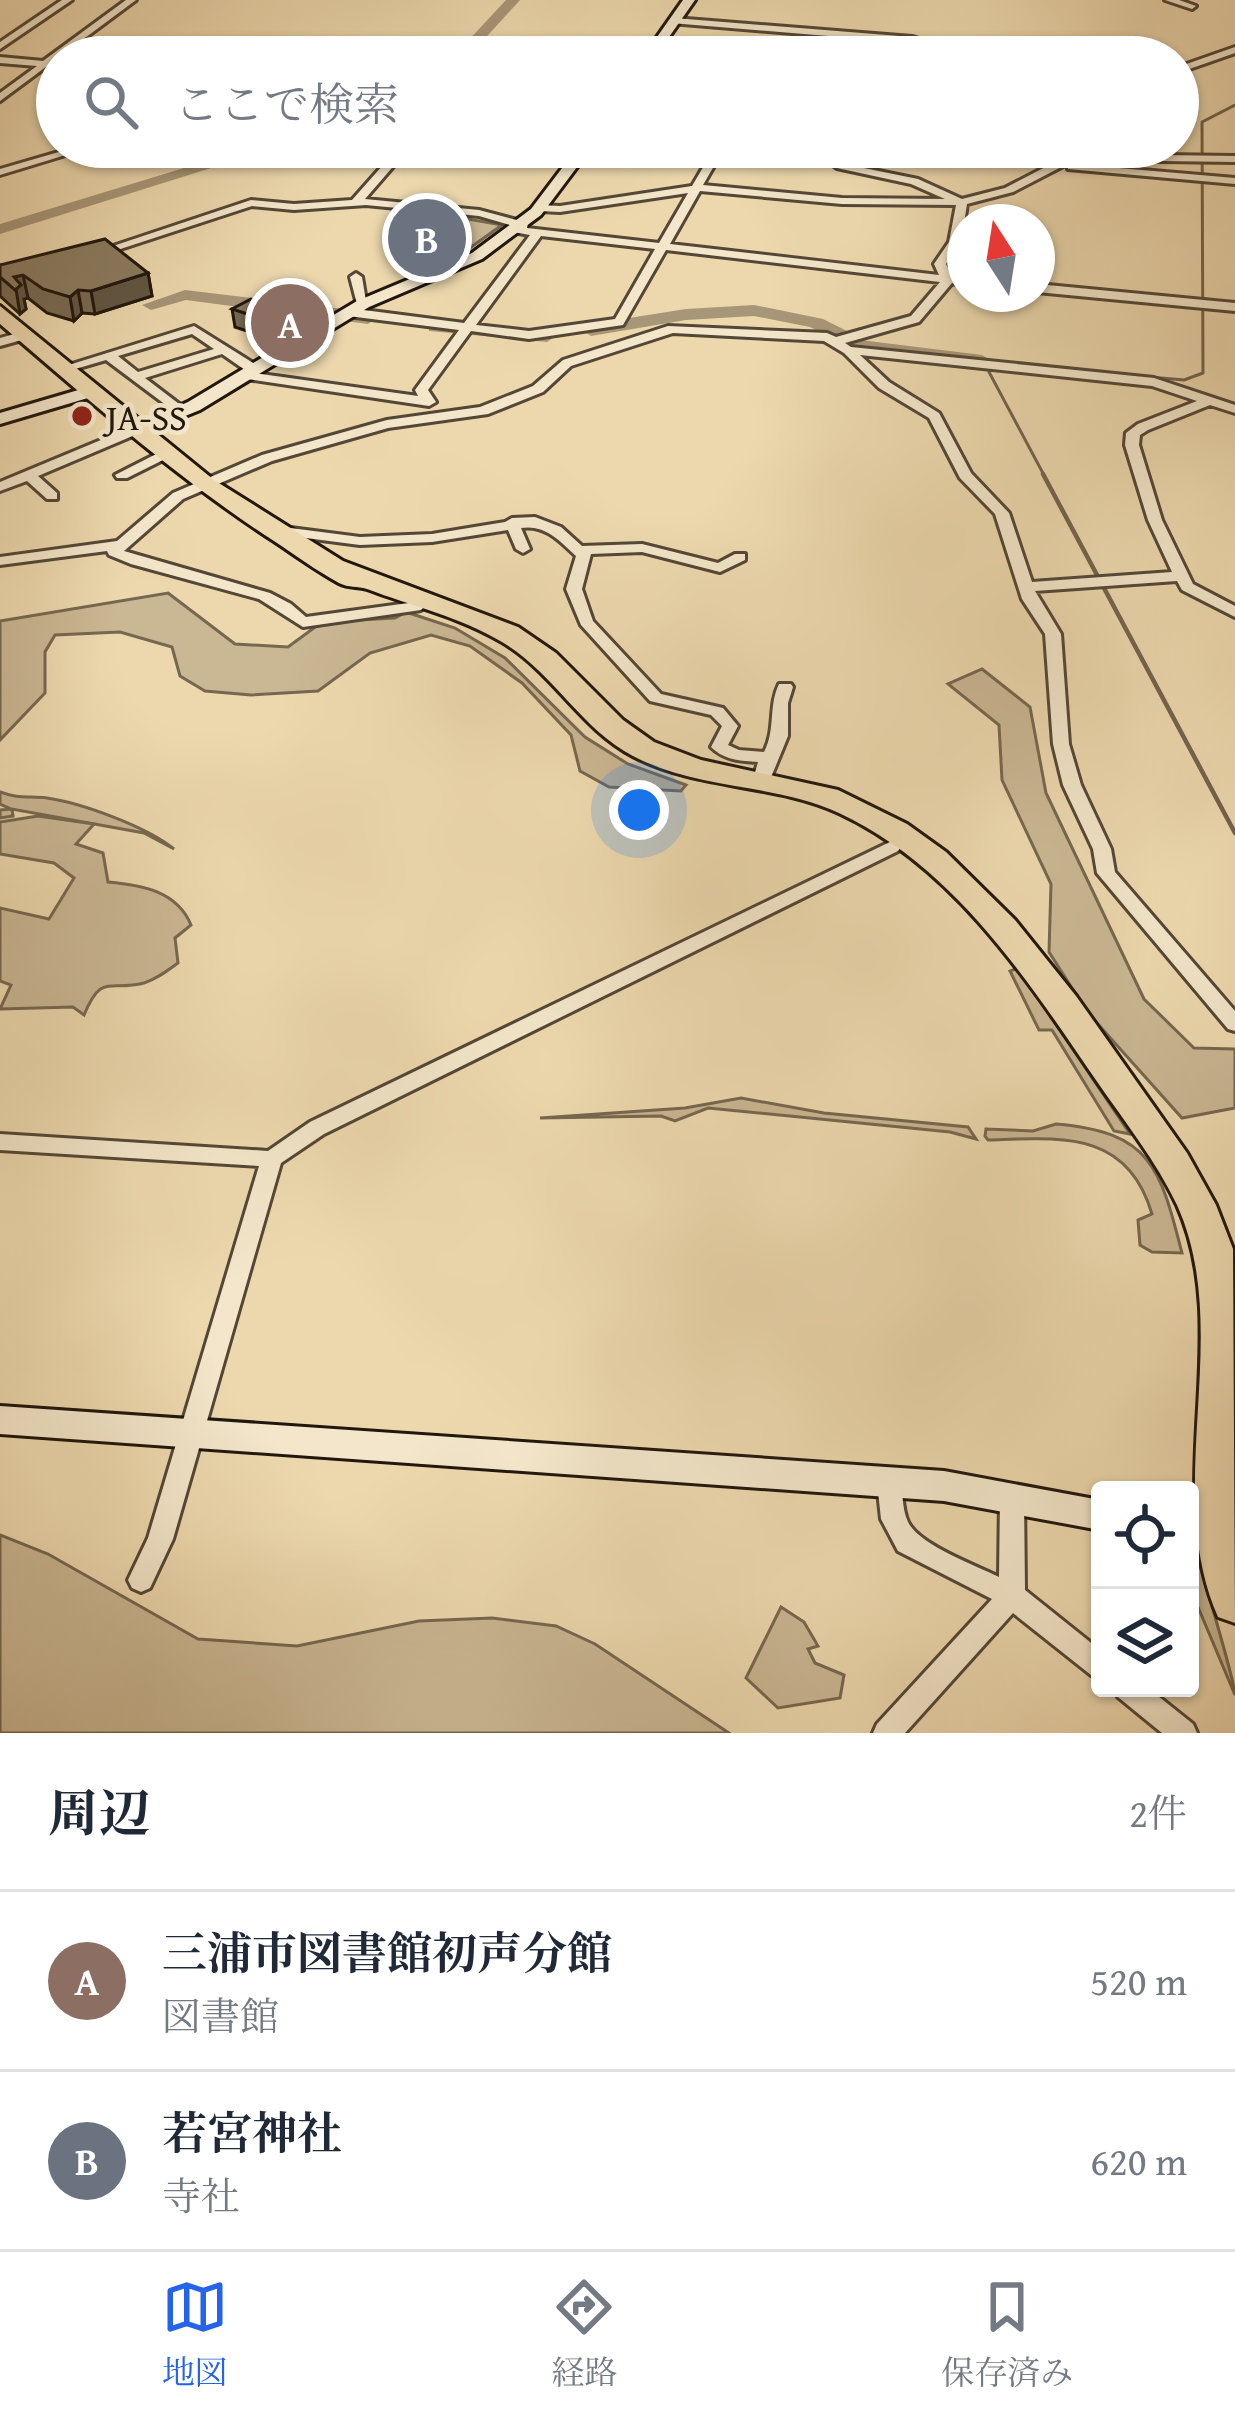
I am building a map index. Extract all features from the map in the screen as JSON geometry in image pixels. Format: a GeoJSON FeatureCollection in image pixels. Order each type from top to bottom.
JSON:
{"type":"FeatureCollection","features":[{"type":"Feature","properties":{"kind":"highway"},"geometry":{"type":"LineString","coordinates":[[0,313],[205,484],[337,568],[516,652],[607,739],[641,759],[857,829]]}},
{"type":"Feature","properties":{"kind":"highway"},"geometry":{"type":"LineString","coordinates":[[337,568],[505,631],[549,661],[616,732],[644,748],[691,769],[770,775],[878,820],[926,856],[1005,928],[1156,1137],[1211,1241],[1225,1318],[1216,1521],[1235,1601]]}},
{"type":"Feature","properties":{"kind":"highway"},"geometry":{"type":"LineString","coordinates":[[770,775],[770,793],[832,815],[892,848],[942,878],[1005,928]]}},
{"type":"Feature","properties":{"kind":"highway"},"geometry":{"type":"LineString","coordinates":[[770,775],[873,824],[891,836],[892,848]]}},
{"type":"Feature","properties":{"kind":"highway"},"geometry":{"type":"LineString","coordinates":[[892,848],[926,856]]}},
{"type":"Feature","properties":{"kind":"street"},"geometry":{"type":"LineString","coordinates":[[0,46],[68,0]]}},
{"type":"Feature","properties":{"kind":"street"},"geometry":{"type":"LineString","coordinates":[[81,36],[132,0]]}},
{"type":"Feature","properties":{"kind":"street"},"geometry":{"type":"LineString","coordinates":[[664,36],[689,0]]}},
{"type":"Feature","properties":{"kind":"street"},"geometry":{"type":"LineString","coordinates":[[1169,0],[1192,6]]}},
{"type":"Feature","properties":{"kind":"street"},"geometry":{"type":"LineString","coordinates":[[674,21],[855,36]]}},
{"type":"Feature","properties":{"kind":"street"},"geometry":{"type":"LineString","coordinates":[[1199,63],[1235,50]]}},
{"type":"Feature","properties":{"kind":"street"},"geometry":{"type":"LineString","coordinates":[[0,61],[36,64]]}},
{"type":"Feature","properties":{"kind":"street"},"geometry":{"type":"LineString","coordinates":[[0,98],[36,68]]}},
{"type":"Feature","properties":{"kind":"street"},"geometry":{"type":"LineString","coordinates":[[1199,157],[1235,159]]}},
{"type":"Feature","properties":{"kind":"street"},"geometry":{"type":"LineString","coordinates":[[0,172],[36,162]]}},
{"type":"Feature","properties":{"kind":"street"},"geometry":{"type":"LineString","coordinates":[[356,202],[386,168]]}},
{"type":"Feature","properties":{"kind":"street"},"geometry":{"type":"LineString","coordinates":[[437,416],[421,390],[569,168]]}},
{"type":"Feature","properties":{"kind":"street"},"geometry":{"type":"LineString","coordinates":[[416,607],[303,622],[294,610],[236,590],[218,578],[158,571],[114,552],[160,508],[285,452],[387,424],[483,411],[538,389],[567,363],[623,328],[709,168]]}},
{"type":"Feature","properties":{"kind":"street"},"geometry":{"type":"LineString","coordinates":[[851,168],[914,181],[962,202]]}},
{"type":"Feature","properties":{"kind":"street"},"geometry":{"type":"LineString","coordinates":[[540,208],[699,188],[823,200],[962,202],[1009,190],[1054,168]]}},
{"type":"Feature","properties":{"kind":"street"},"geometry":{"type":"LineString","coordinates":[[1093,168],[1235,181]]}},
{"type":"Feature","properties":{"kind":"street"},"geometry":{"type":"LineString","coordinates":[[78,259],[245,204],[356,202],[479,213],[526,229],[663,248],[947,280]]}},
{"type":"Feature","properties":{"kind":"street"},"geometry":{"type":"LineString","coordinates":[[0,488],[182,412],[347,313],[463,263],[526,229]]}},
{"type":"Feature","properties":{"kind":"street"},"geometry":{"type":"LineString","coordinates":[[347,313],[356,277]]}},
{"type":"Feature","properties":{"kind":"street"},"geometry":{"type":"LineString","coordinates":[[842,345],[915,319],[947,281]]}},
{"type":"Feature","properties":{"kind":"street"},"geometry":{"type":"LineString","coordinates":[[1055,290],[1235,307]]}},
{"type":"Feature","properties":{"kind":"street"},"geometry":{"type":"LineString","coordinates":[[347,313],[534,341],[623,328],[818,336],[842,345],[1154,382],[1235,409]]}},
{"type":"Feature","properties":{"kind":"street"},"geometry":{"type":"LineString","coordinates":[[65,368],[194,330],[225,349],[249,372],[426,400]]}},
{"type":"Feature","properties":{"kind":"street"},"geometry":{"type":"LineString","coordinates":[[0,342],[28,338]]}},
{"type":"Feature","properties":{"kind":"street"},"geometry":{"type":"LineString","coordinates":[[842,345],[884,385],[934,416],[964,475],[1002,513],[1027,587],[1053,634],[1061,745],[1072,785],[1102,849],[1106,873],[1235,1024]]}},
{"type":"Feature","properties":{"kind":"street"},"geometry":{"type":"LineString","coordinates":[[135,377],[225,349]]}},
{"type":"Feature","properties":{"kind":"street"},"geometry":{"type":"LineString","coordinates":[[108,355],[182,412]]}},
{"type":"Feature","properties":{"kind":"street"},"geometry":{"type":"LineString","coordinates":[[0,419],[92,391]]}},
{"type":"Feature","properties":{"kind":"street"},"geometry":{"type":"LineString","coordinates":[[1210,400],[1152,422],[1131,439],[1155,520],[1190,591],[1235,612]]}},
{"type":"Feature","properties":{"kind":"street"},"geometry":{"type":"LineString","coordinates":[[122,475],[166,454]]}},
{"type":"Feature","properties":{"kind":"street"},"geometry":{"type":"LineString","coordinates":[[31,477],[52,496]]}},
{"type":"Feature","properties":{"kind":"street"},"geometry":{"type":"LineString","coordinates":[[512,522],[523,549]]}},
{"type":"Feature","properties":{"kind":"street"},"geometry":{"type":"LineString","coordinates":[[275,530],[360,541],[432,538],[512,522],[547,525],[582,550],[643,548],[720,568],[740,557]]}},
{"type":"Feature","properties":{"kind":"street"},"geometry":{"type":"LineString","coordinates":[[0,561],[121,545]]}},
{"type":"Feature","properties":{"kind":"street"},"geometry":{"type":"LineString","coordinates":[[582,550],[574,589],[586,622],[656,698],[702,706],[727,718],[730,726],[719,742],[725,752],[770,775],[782,729],[777,706],[785,687]]}},
{"type":"Feature","properties":{"kind":"street"},"geometry":{"type":"LineString","coordinates":[[1027,587],[1182,576]]}},
{"type":"Feature","properties":{"kind":"street"},"geometry":{"type":"LineString","coordinates":[[141,1580],[160,1539],[272,1160],[317,1128],[892,848]]}},
{"type":"Feature","properties":{"kind":"street"},"geometry":{"type":"LineString","coordinates":[[0,1142],[272,1160]]}},
{"type":"Feature","properties":{"kind":"street"},"geometry":{"type":"LineString","coordinates":[[1211,1241],[1235,1277]]}},
{"type":"Feature","properties":{"kind":"street"},"geometry":{"type":"LineString","coordinates":[[0,1420],[889,1482],[1091,1513]]}},
{"type":"Feature","properties":{"kind":"street"},"geometry":{"type":"LineString","coordinates":[[889,1482],[893,1519],[907,1543],[1012,1595],[1091,1659]]}},
{"type":"Feature","properties":{"kind":"street"},"geometry":{"type":"LineString","coordinates":[[887,1733],[1012,1595],[1012,1498]]}},
{"type":"Feature","properties":{"kind":"street"},"geometry":{"type":"LineString","coordinates":[[1138,1697],[1183,1733]]}},
{"type":"Feature","properties":{"kind":"shaded area"},"geometry":{"type":"Polygon","coordinates":[[[412,209],[502,225],[446,265],[401,269],[402,252],[424,241],[412,209]]]}},
{"type":"Feature","properties":{"kind":"shaded area"},"geometry":{"type":"Polygon","coordinates":[[[168,593],[235,644],[288,647],[322,622],[395,618],[406,612],[455,628],[505,658],[585,737],[628,764],[686,785],[681,791],[609,787],[580,771],[571,735],[522,683],[470,646],[431,635],[370,653],[318,691],[251,695],[205,691],[180,676],[172,647],[120,632],[55,635],[45,652],[45,693],[0,740],[0,621],[168,593]]]}},
{"type":"Feature","properties":{"kind":"shaded area"},"geometry":{"type":"Polygon","coordinates":[[[982,669],[1030,707],[1046,793],[1144,999],[1194,1048],[1235,1049],[1235,1108],[1182,1118],[1088,1013],[1049,952],[1051,884],[1002,780],[999,725],[948,684],[982,669]]]}},
{"type":"Feature","properties":{"kind":"shaded area"},"geometry":{"type":"Polygon","coordinates":[[[0,792],[95,811],[148,832],[174,849],[144,833],[12,809],[13,816],[0,818],[0,810],[11,809],[0,804],[0,792]]]}},
{"type":"Feature","properties":{"kind":"shaded area"},"geometry":{"type":"Polygon","coordinates":[[[38,816],[94,824],[76,844],[103,853],[108,882],[168,897],[191,925],[175,938],[178,963],[144,983],[102,988],[84,1015],[73,1007],[0,1009],[11,985],[0,981],[0,908],[49,919],[74,878],[54,863],[0,854],[0,822],[38,816]]]}},
{"type":"Feature","properties":{"kind":"shaded area"},"geometry":{"type":"Polygon","coordinates":[[[1018,968],[1130,1134],[1114,1131],[1052,1030],[1039,1030],[1010,971],[1018,968]]]}},
{"type":"Feature","properties":{"kind":"shaded area"},"geometry":{"type":"Polygon","coordinates":[[[741,1098],[824,1113],[968,1127],[976,1139],[950,1132],[708,1108],[675,1121],[661,1116],[540,1118],[685,1108],[741,1098]]]}},
{"type":"Feature","properties":{"kind":"shaded area"},"geometry":{"type":"Polygon","coordinates":[[[1056,1124],[1113,1135],[1146,1159],[1158,1176],[1182,1253],[1152,1252],[1140,1245],[1138,1220],[1152,1214],[1141,1186],[1108,1153],[1065,1140],[988,1140],[985,1136],[986,1129],[1033,1131],[1056,1124]]]}},
{"type":"Feature","properties":{"kind":"shaded area"},"geometry":{"type":"Polygon","coordinates":[[[0,1535],[48,1554],[198,1639],[297,1646],[419,1621],[492,1618],[556,1626],[595,1644],[729,1733],[0,1733],[0,1535]]]}},
{"type":"Feature","properties":{"kind":"shaded area"},"geometry":{"type":"Polygon","coordinates":[[[1199,1566],[1229,1666],[1235,1695],[1199,1609],[1199,1566]]]}},
{"type":"Feature","properties":{"kind":"shaded area"},"geometry":{"type":"Polygon","coordinates":[[[781,1607],[804,1622],[818,1646],[808,1649],[815,1663],[844,1675],[840,1698],[778,1708],[746,1678],[781,1607]]]}},
{"type":"Feature","properties":{"kind":"building"},"geometry":{"type":"Polygon","coordinates":[[[105,239],[148,273],[91,291],[78,290],[70,297],[43,289],[23,275],[14,277],[21,285],[15,290],[0,277],[0,265],[105,239]]]}},
{"type":"Feature","properties":{"kind":"building"},"geometry":{"type":"Polygon","coordinates":[[[279,296],[304,304],[272,322],[232,309],[251,299],[265,303],[279,296]]]}},
{"type":"Feature","properties":{"kind":"waterway"},"geometry":{"type":"LineString","coordinates":[[480,36],[513,0]]}},
{"type":"Feature","properties":{"kind":"waterway"},"geometry":{"type":"LineString","coordinates":[[1092,372],[1184,380],[1203,373],[1202,122],[1235,105]]}},
{"type":"Feature","properties":{"kind":"waterway"},"geometry":{"type":"LineString","coordinates":[[0,229],[201,168]]}},
{"type":"Feature","properties":{"kind":"waterway"},"geometry":{"type":"LineString","coordinates":[[151,305],[185,295],[368,318]]}},
{"type":"Feature","properties":{"kind":"waterway"},"geometry":{"type":"LineString","coordinates":[[591,330],[720,311],[754,311],[786,314],[844,337]]}},
{"type":"Feature","properties":{"kind":"waterway"},"geometry":{"type":"LineString","coordinates":[[436,327],[547,336]]}},
{"type":"Feature","properties":{"kind":"waterway"},"geometry":{"type":"LineString","coordinates":[[855,344],[982,361]]}},
{"type":"Feature","properties":{"kind":"waterway"},"geometry":{"type":"LineString","coordinates":[[989,372],[1045,477]]}},
{"type":"Feature","properties":{"kind":"waterway"},"geometry":{"type":"LineString","coordinates":[[1043,474],[1235,833]]}},
{"type":"Feature","properties":{"kind":"place","name":"若宮神社"},"geometry":{"type":"Point","coordinates":[427,238]}},
{"type":"Feature","properties":{"kind":"place","name":"三浦市図書館初声分館"},"geometry":{"type":"Point","coordinates":[290,323]}},
{"type":"Feature","properties":{"kind":"place","name":"JA-SS"},"geometry":{"type":"Point","coordinates":[82,416]}}]}
